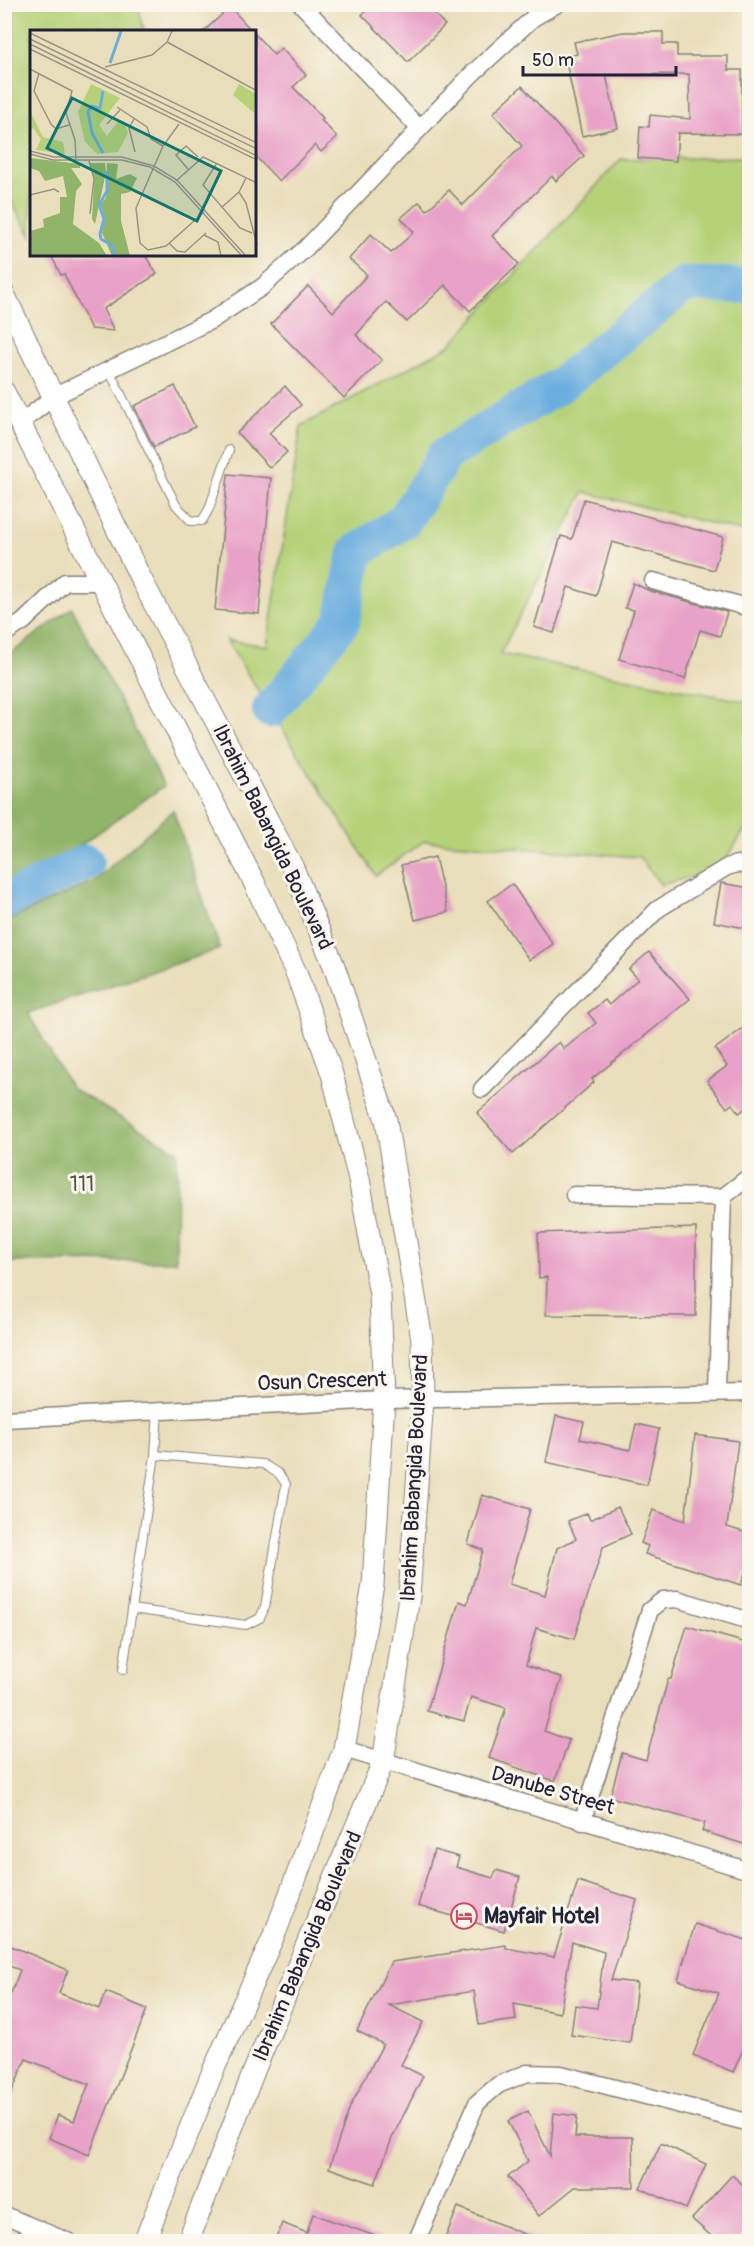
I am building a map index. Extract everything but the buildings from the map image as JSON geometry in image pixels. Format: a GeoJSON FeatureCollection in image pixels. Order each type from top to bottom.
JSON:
{"type":"FeatureCollection","features":[{"type":"Feature","properties":{"kind":"street"},"geometry":{"type":"LineString","coordinates":[[301,4],[419,128]]}},
{"type":"Feature","properties":{"kind":"street"},"geometry":{"type":"LineString","coordinates":[[20,423],[55,396],[212,320],[262,287],[306,248],[419,128],[533,18],[557,4]]}},
{"type":"Feature","properties":{"kind":"street","name":"Ibrahim Babangida Boulevard"},"geometry":{"type":"LineString","coordinates":[[4,294],[140,577],[293,868],[334,966],[386,1120],[422,1340],[423,1399],[409,1597],[383,1762],[254,2071],[188,2241]]}},
{"type":"Feature","properties":{"kind":"street","name":"Ibrahim Babangida Boulevard"},"geometry":{"type":"LineString","coordinates":[[4,392],[254,882],[297,975],[332,1074],[359,1179],[380,1295],[384,1400],[374,1585],[344,1749],[276,1931],[213,2071],[144,2241]]}},
{"type":"Feature","properties":{"kind":"street"},"geometry":{"type":"LineString","coordinates":[[653,581],[750,608]]}},
{"type":"Feature","properties":{"kind":"street"},"geometry":{"type":"LineString","coordinates":[[4,634],[23,622],[65,582],[99,582]]}},
{"type":"Feature","properties":{"kind":"street"},"geometry":{"type":"LineString","coordinates":[[482,1089],[658,909],[727,867],[736,864],[750,866]]}},
{"type":"Feature","properties":{"kind":"street"},"geometry":{"type":"LineString","coordinates":[[574,1196],[723,1197],[750,1176]]}},
{"type":"Feature","properties":{"kind":"street"},"geometry":{"type":"LineString","coordinates":[[717,1392],[723,1197]]}},
{"type":"Feature","properties":{"kind":"street","name":"Osun Crescent"},"geometry":{"type":"LineString","coordinates":[[4,1419],[384,1400],[750,1393]]}},
{"type":"Feature","properties":{"kind":"street"},"geometry":{"type":"LineString","coordinates":[[582,1822],[650,1610],[663,1600],[677,1599],[750,1622]]}},
{"type":"Feature","properties":{"kind":"street","name":"Danube Street"},"geometry":{"type":"LineString","coordinates":[[344,1749],[750,1871]]}},
{"type":"Feature","properties":{"kind":"street"},"geometry":{"type":"LineString","coordinates":[[416,2241],[477,2103],[498,2085],[527,2073],[561,2074],[750,2123]]}},
{"type":"Feature","properties":{"kind":"street"},"geometry":{"type":"LineString","coordinates":[[4,2215],[69,2241]]}},
{"type":"Feature","properties":{"kind":"lane"},"geometry":{"type":"LineString","coordinates":[[109,370],[176,505],[191,521],[202,520],[209,509],[229,450]]}},
{"type":"Feature","properties":{"kind":"lane"},"geometry":{"type":"LineString","coordinates":[[123,1670],[155,1455],[159,1410]]}},
{"type":"Feature","properties":{"kind":"lane"},"geometry":{"type":"LineString","coordinates":[[132,1609],[246,1625],[260,1618],[265,1607],[286,1484],[279,1474],[263,1464],[155,1455]]}},
{"type":"Feature","properties":{"kind":"green space"},"geometry":{"type":"Polygon","coordinates":[[[4,5],[138,5],[144,30],[30,30],[30,235],[5,189],[4,5]]]}},
{"type":"Feature","properties":{"kind":"green space"},"geometry":{"type":"Polygon","coordinates":[[[749,157],[749,533],[584,492],[500,654],[749,702],[749,823],[720,869],[661,885],[639,857],[424,841],[376,876],[226,640],[267,646],[301,426],[449,346],[621,159],[749,157]]]}},
{"type":"Feature","properties":{"kind":"green space"},"geometry":{"type":"Polygon","coordinates":[[[72,608],[164,786],[58,861],[5,882],[5,658],[72,608]]]}},
{"type":"Feature","properties":{"kind":"green space","name":"111"},"geometry":{"type":"Polygon","coordinates":[[[173,810],[220,949],[28,1013],[71,1088],[177,1151],[176,1261],[5,1262],[5,922],[95,880],[173,810]]]}},
{"type":"Feature","properties":{"kind":"waterway"},"geometry":{"type":"LineString","coordinates":[[270,710],[342,622],[356,552],[404,521],[445,455],[560,385],[685,284],[750,286]]}},
{"type":"Feature","properties":{"kind":"waterway"},"geometry":{"type":"LineString","coordinates":[[4,902],[86,862]]}},
{"type":"Feature","properties":{"kind":"place","name":"Mayfair Hotel"},"geometry":{"type":"Point","coordinates":[464,1916]}}]}
